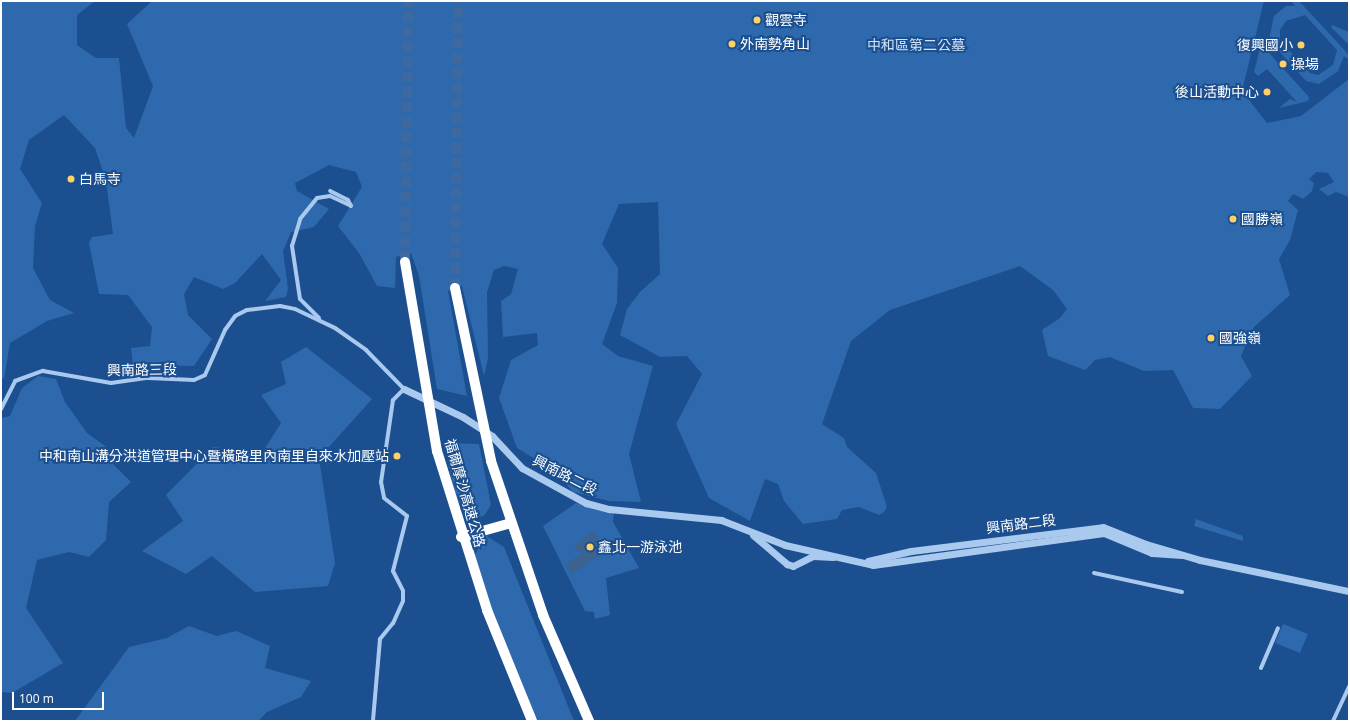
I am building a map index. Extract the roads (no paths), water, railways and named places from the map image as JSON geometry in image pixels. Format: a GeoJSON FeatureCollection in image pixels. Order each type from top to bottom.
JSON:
{"type":"FeatureCollection","features":[{"type":"Feature","properties":{"kind":"highway","name":"福爾摩沙高速公路"},"geometry":{"type":"LineString","coordinates":[[405,262],[423,380],[437,450],[461,537],[503,655],[532,721]]}},
{"type":"Feature","properties":{"kind":"highway"},"geometry":{"type":"LineString","coordinates":[[455,288],[471,378],[491,461],[543,615],[589,721]]}},
{"type":"Feature","properties":{"kind":"highway"},"geometry":{"type":"LineString","coordinates":[[461,537],[511,523]]}},
{"type":"Feature","properties":{"kind":"street"},"geometry":{"type":"LineString","coordinates":[[322,321],[300,299],[292,246],[300,219],[317,198],[330,196],[351,206],[348,200],[330,191]]}},
{"type":"Feature","properties":{"kind":"street","name":"興南路三段"},"geometry":{"type":"LineString","coordinates":[[1,409],[15,381],[43,372],[111,383],[148,378],[194,380],[205,375],[225,330],[235,316],[247,310],[280,306],[322,321],[366,350],[404,389]]}},
{"type":"Feature","properties":{"kind":"street"},"geometry":{"type":"LineString","coordinates":[[373,721],[380,639],[393,623],[403,601],[403,591],[393,571],[407,516],[384,498],[381,482],[393,400],[404,389]]}},
{"type":"Feature","properties":{"kind":"street","name":"興南路二段"},"geometry":{"type":"LineString","coordinates":[[404,389],[463,417],[492,436],[522,468],[586,503],[721,520],[785,545],[860,561],[891,558],[912,550],[1103,527],[1182,555],[1349,591]]}},
{"type":"Feature","properties":{"kind":"street","name":"興南路二段"},"geometry":{"type":"LineString","coordinates":[[738,526],[764,542],[787,564],[793,566],[813,556],[848,558]]}},
{"type":"Feature","properties":{"kind":"street"},"geometry":{"type":"LineString","coordinates":[[1094,573],[1182,592]]}},
{"type":"Feature","properties":{"kind":"street"},"geometry":{"type":"LineString","coordinates":[[1261,668],[1278,628]]}},
{"type":"Feature","properties":{"kind":"street"},"geometry":{"type":"LineString","coordinates":[[1333,721],[1349,686]]}},
{"type":"Feature","properties":{"kind":"tunnel"},"geometry":{"type":"LineString","coordinates":[[405,262],[408,1]]}},
{"type":"Feature","properties":{"kind":"tunnel"},"geometry":{"type":"LineString","coordinates":[[455,288],[458,1]]}},
{"type":"Feature","properties":{"kind":"place","name":"觀雲寺"},"geometry":{"type":"Point","coordinates":[757,20]}},
{"type":"Feature","properties":{"kind":"place","name":"外南勢角山"},"geometry":{"type":"Point","coordinates":[732,44]}},
{"type":"Feature","properties":{"kind":"place","name":"復興國小"},"geometry":{"type":"Point","coordinates":[1301,45]}},
{"type":"Feature","properties":{"kind":"place","name":"操場"},"geometry":{"type":"Point","coordinates":[1283,64]}},
{"type":"Feature","properties":{"kind":"place","name":"後山活動中心"},"geometry":{"type":"Point","coordinates":[1267,92]}},
{"type":"Feature","properties":{"kind":"place","name":"白馬寺"},"geometry":{"type":"Point","coordinates":[71,179]}},
{"type":"Feature","properties":{"kind":"place","name":"國勝嶺"},"geometry":{"type":"Point","coordinates":[1233,219]}},
{"type":"Feature","properties":{"kind":"place","name":"國強嶺"},"geometry":{"type":"Point","coordinates":[1211,338]}},
{"type":"Feature","properties":{"kind":"place","name":"中和南山溝分洪道管理中心暨橫路里內南里自來水加壓站"},"geometry":{"type":"Point","coordinates":[397,456]}},
{"type":"Feature","properties":{"kind":"place","name":"鑫北一游泳池"},"geometry":{"type":"Point","coordinates":[590,547]}},
{"type":"Feature","properties":{"kind":"park label","name":"中和區第二公墓"},"geometry":{"type":"Point","coordinates":[916,45]}}]}
